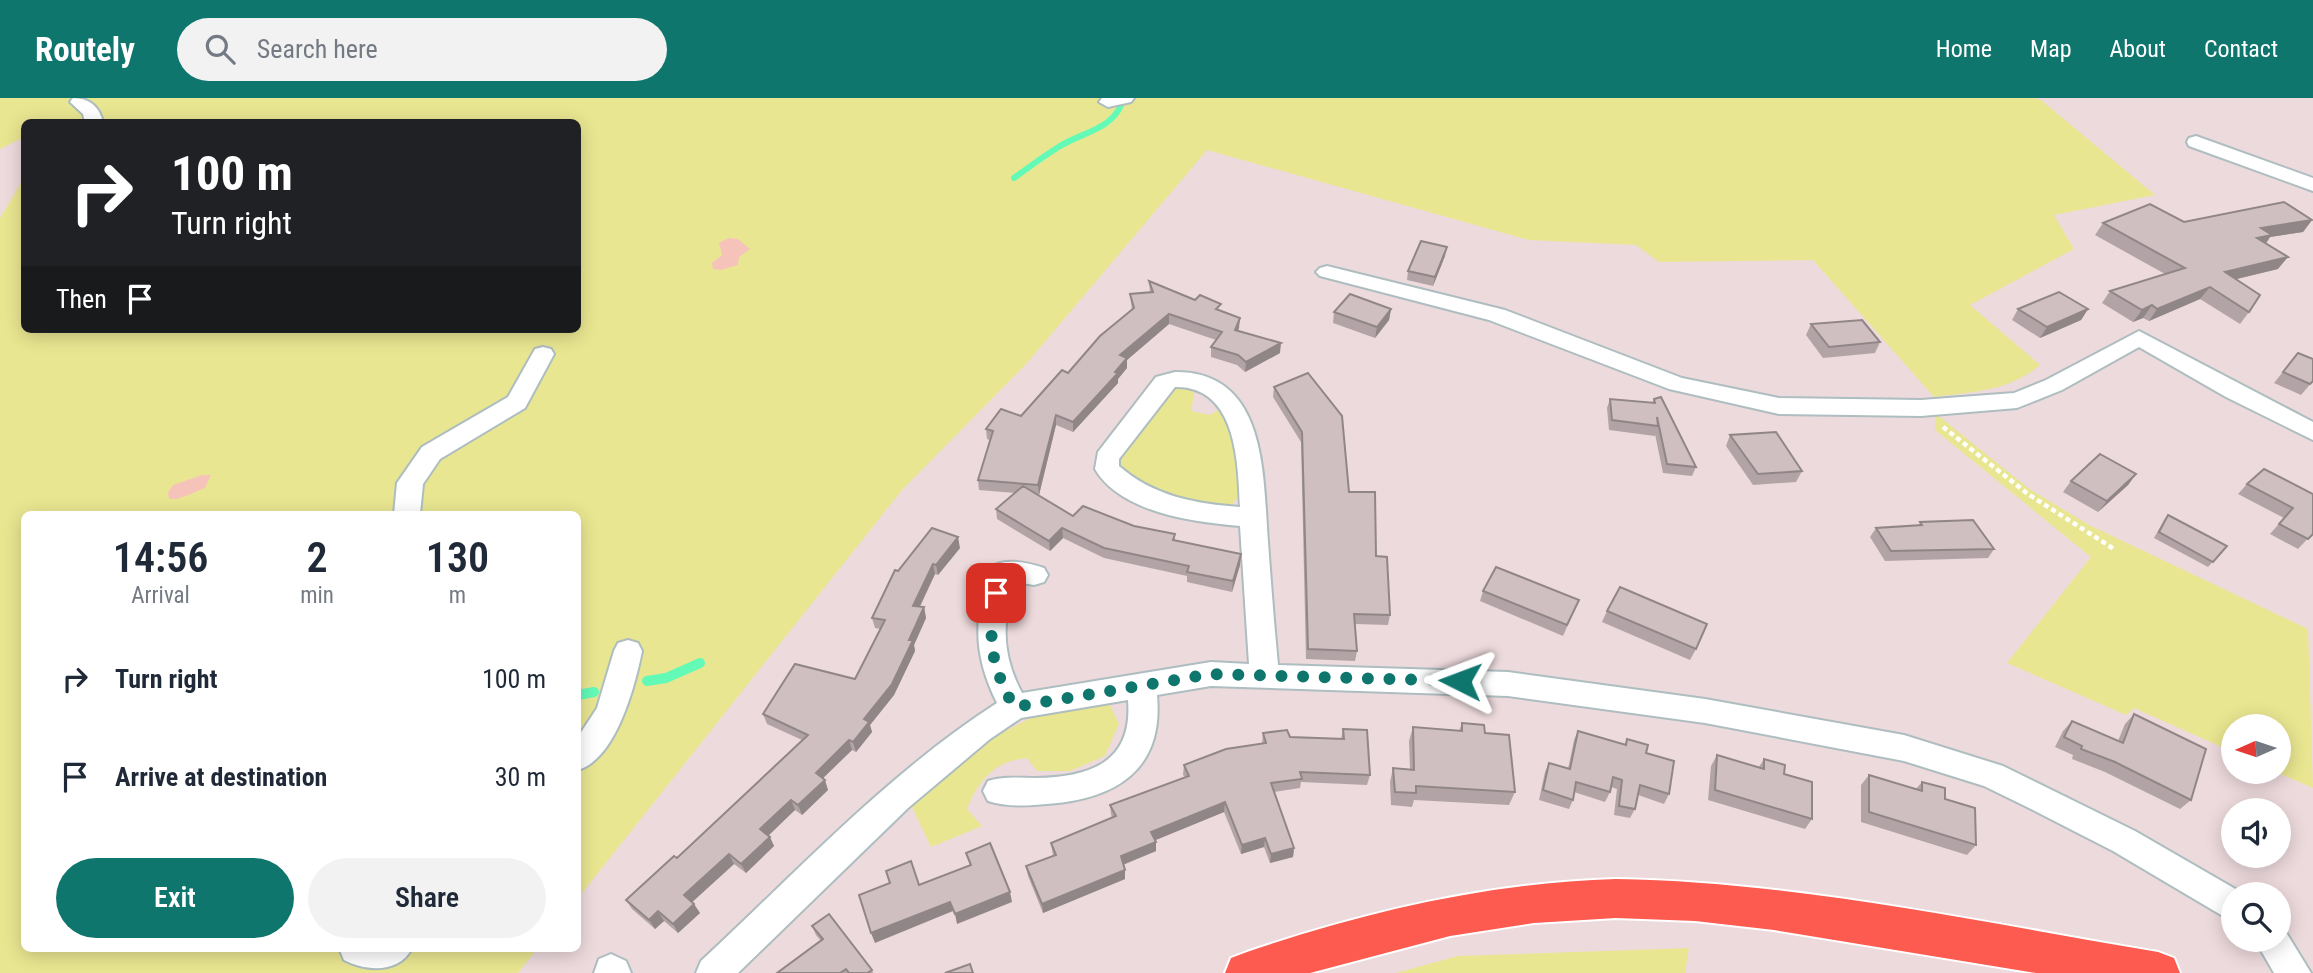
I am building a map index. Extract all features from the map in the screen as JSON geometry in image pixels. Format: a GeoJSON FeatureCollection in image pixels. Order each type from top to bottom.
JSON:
{"type":"FeatureCollection","features":[{"type":"Feature","properties":{"kind":"main road"},"geometry":{"type":"LineString","coordinates":[[1247,973],[1372,933],[1442,919],[1576,900],[1646,899],[1809,914],[2158,973]]}},
{"type":"Feature","properties":{"kind":"street"},"geometry":{"type":"LineString","coordinates":[[79,102],[91,112],[93,119]]}},
{"type":"Feature","properties":{"kind":"street"},"geometry":{"type":"LineString","coordinates":[[2196,142],[2313,185]]}},
{"type":"Feature","properties":{"kind":"street"},"geometry":{"type":"LineString","coordinates":[[1327,272],[1497,314],[1559,336],[1656,378],[1779,406],[1921,408],[2017,400],[2115,354],[2143,333],[2313,432]]}},
{"type":"Feature","properties":{"kind":"street"},"geometry":{"type":"LineString","coordinates":[[407,511],[410,483],[431,453],[517,402],[543,354]]}},
{"type":"Feature","properties":{"kind":"street"},"geometry":{"type":"LineString","coordinates":[[1252,518],[1216,515],[1156,500],[1115,479],[1107,469],[1107,457],[1164,382],[1178,377],[1202,381],[1237,417],[1249,462],[1264,675]]}},
{"type":"Feature","properties":{"kind":"street"},"geometry":{"type":"LineString","coordinates":[[1014,707],[998,679],[991,654],[990,625],[996,593],[1007,570],[1034,575]]}},
{"type":"Feature","properties":{"kind":"street"},"geometry":{"type":"LineString","coordinates":[[581,753],[608,720],[619,695],[628,650]]}},
{"type":"Feature","properties":{"kind":"street"},"geometry":{"type":"LineString","coordinates":[[713,973],[898,799],[979,730],[1014,707],[1211,674],[1436,679],[1533,687],[1718,713],[1904,748],[1992,775],[2124,841],[2221,899]]}},
{"type":"Feature","properties":{"kind":"street"},"geometry":{"type":"LineString","coordinates":[[999,792],[1045,793],[1079,787],[1125,765],[1143,732],[1142,685]]}},
{"type":"Feature","properties":{"kind":"street"},"geometry":{"type":"LineString","coordinates":[[363,952],[389,952]]}},
{"type":"Feature","properties":{"kind":"street"},"geometry":{"type":"LineString","coordinates":[[2280,952],[2294,973]]}},
{"type":"Feature","properties":{"kind":"path"},"geometry":{"type":"LineString","coordinates":[[1921,408],[2028,494],[2114,549]]}},
{"type":"Feature","properties":{"kind":"shaded area"},"geometry":{"type":"Polygon","coordinates":[[[0,98],[2034,98],[2041,100],[2155,195],[2054,215],[2074,249],[1970,305],[2040,365],[2004,385],[1977,392],[1934,397],[1813,260],[1659,262],[1636,245],[1529,240],[1207,150],[1027,363],[902,490],[581,894],[581,511],[21,511],[21,952],[535,952],[518,973],[0,973],[0,218],[21,183],[21,333],[581,333],[581,119],[21,119],[21,138],[0,149],[0,98]]]}},
{"type":"Feature","properties":{"kind":"shaded area"},"geometry":{"type":"Polygon","coordinates":[[[1176,388],[1195,389],[1191,411],[1210,415],[1218,410],[1225,420],[1233,440],[1237,474],[1238,497],[1231,506],[1201,504],[1172,496],[1118,468],[1119,459],[1170,391],[1176,388]]]}},
{"type":"Feature","properties":{"kind":"shaded area"},"geometry":{"type":"Polygon","coordinates":[[[1935,413],[2028,488],[2089,525],[2308,629],[2313,788],[2291,778],[2291,714],[2221,714],[2221,747],[2134,708],[2126,715],[2007,663],[2091,557],[1935,430],[1935,413]]]}},
{"type":"Feature","properties":{"kind":"shaded area"},"geometry":{"type":"Polygon","coordinates":[[[1109,703],[1119,724],[1105,756],[1070,771],[1037,771],[1027,758],[1006,763],[983,780],[967,809],[982,826],[931,847],[911,805],[996,736],[1044,711],[1109,703]]]}},
{"type":"Feature","properties":{"kind":"shaded area"},"geometry":{"type":"Polygon","coordinates":[[[1689,948],[1685,973],[1396,973],[1458,956],[1689,948]]]}},
{"type":"Feature","properties":{"kind":"sand"},"geometry":{"type":"Polygon","coordinates":[[[729,238],[738,239],[750,249],[739,257],[738,265],[721,270],[713,269],[712,263],[722,255],[719,243],[729,238]]]}},
{"type":"Feature","properties":{"kind":"sand"},"geometry":{"type":"Polygon","coordinates":[[[202,475],[211,475],[205,488],[183,497],[169,499],[168,493],[173,485],[202,475]]]}},
{"type":"Feature","properties":{"kind":"building"},"geometry":{"type":"Polygon","coordinates":[[[2284,202],[2312,220],[2261,228],[2272,235],[2257,238],[2288,257],[2225,272],[2260,295],[2249,312],[2210,287],[2157,309],[2152,305],[2142,310],[2110,291],[2185,268],[2103,223],[2150,204],[2184,222],[2284,202]]]}},
{"type":"Feature","properties":{"kind":"building"},"geometry":{"type":"Polygon","coordinates":[[[1421,241],[1447,247],[1435,277],[1408,271],[1421,241]]]}},
{"type":"Feature","properties":{"kind":"building"},"geometry":{"type":"Polygon","coordinates":[[[1149,281],[1195,300],[1200,295],[1221,304],[1216,309],[1240,318],[1235,330],[1281,343],[1246,362],[1238,355],[1211,347],[1222,332],[1169,314],[1120,355],[1127,358],[1115,372],[1118,373],[1073,422],[1056,415],[1038,485],[978,480],[993,431],[986,429],[1001,409],[1021,416],[1062,370],[1068,373],[1100,336],[1134,308],[1130,294],[1153,292],[1149,281]]]}},
{"type":"Feature","properties":{"kind":"building"},"geometry":{"type":"Polygon","coordinates":[[[2059,292],[2088,309],[2047,327],[2018,309],[2059,292]]]}},
{"type":"Feature","properties":{"kind":"building"},"geometry":{"type":"Polygon","coordinates":[[[1350,294],[1391,309],[1377,327],[1334,312],[1350,294]]]}},
{"type":"Feature","properties":{"kind":"building"},"geometry":{"type":"Polygon","coordinates":[[[1862,320],[1880,342],[1829,347],[1811,324],[1862,320]]]}},
{"type":"Feature","properties":{"kind":"building"},"geometry":{"type":"Polygon","coordinates":[[[2298,353],[2313,359],[2313,381],[2310,384],[2283,372],[2298,353]]]}},
{"type":"Feature","properties":{"kind":"building"},"geometry":{"type":"Polygon","coordinates":[[[1308,373],[1342,416],[1349,492],[1375,492],[1376,556],[1387,557],[1390,615],[1354,614],[1357,651],[1308,649],[1302,432],[1274,387],[1308,373]]]}},
{"type":"Feature","properties":{"kind":"building"},"geometry":{"type":"Polygon","coordinates":[[[1661,397],[1696,467],[1667,464],[1657,417],[1658,426],[1612,420],[1610,399],[1655,403],[1654,399],[1661,397]]]}},
{"type":"Feature","properties":{"kind":"building"},"geometry":{"type":"Polygon","coordinates":[[[1776,432],[1802,471],[1758,474],[1730,435],[1776,432]]]}},
{"type":"Feature","properties":{"kind":"building"},"geometry":{"type":"Polygon","coordinates":[[[2100,454],[2136,474],[2107,501],[2071,481],[2100,454]]]}},
{"type":"Feature","properties":{"kind":"building"},"geometry":{"type":"Polygon","coordinates":[[[2264,469],[2313,494],[2313,534],[2308,539],[2279,524],[2293,508],[2247,484],[2264,469]]]}},
{"type":"Feature","properties":{"kind":"building"},"geometry":{"type":"Polygon","coordinates":[[[1023,486],[1073,516],[1083,506],[1134,526],[1175,534],[1173,540],[1241,554],[1233,581],[1187,572],[1189,566],[1104,548],[1062,528],[1049,541],[996,509],[1023,486]]]}},
{"type":"Feature","properties":{"kind":"building"},"geometry":{"type":"Polygon","coordinates":[[[2168,515],[2227,546],[2213,562],[2159,532],[2168,515]]]}},
{"type":"Feature","properties":{"kind":"building"},"geometry":{"type":"Polygon","coordinates":[[[1973,520],[1994,549],[1891,551],[1876,528],[1922,525],[1920,522],[1973,520]]]}},
{"type":"Feature","properties":{"kind":"building"},"geometry":{"type":"Polygon","coordinates":[[[932,528],[958,537],[936,565],[933,564],[913,606],[924,607],[909,640],[913,640],[892,684],[864,719],[869,722],[853,742],[849,740],[816,773],[825,780],[798,805],[791,800],[760,829],[770,837],[741,864],[729,854],[684,895],[694,904],[673,924],[658,911],[649,920],[626,900],[674,856],[677,858],[808,735],[763,714],[795,664],[855,679],[885,620],[872,618],[895,570],[898,571],[932,528]]]}},
{"type":"Feature","properties":{"kind":"building"},"geometry":{"type":"Polygon","coordinates":[[[1496,567],[1579,600],[1567,625],[1483,591],[1496,567]]]}},
{"type":"Feature","properties":{"kind":"building"},"geometry":{"type":"Polygon","coordinates":[[[1620,587],[1707,624],[1696,649],[1607,611],[1620,587]]]}},
{"type":"Feature","properties":{"kind":"building"},"geometry":{"type":"Polygon","coordinates":[[[2134,714],[2206,749],[2191,800],[2115,762],[2081,749],[2082,746],[2064,737],[2072,721],[2123,743],[2134,714]]]}},
{"type":"Feature","properties":{"kind":"building"},"geometry":{"type":"Polygon","coordinates":[[[1462,723],[1484,725],[1485,733],[1509,735],[1515,792],[1416,786],[1416,793],[1395,792],[1393,768],[1414,770],[1413,727],[1462,731],[1462,723]]]}},
{"type":"Feature","properties":{"kind":"building"},"geometry":{"type":"Polygon","coordinates":[[[1343,729],[1367,730],[1370,775],[1300,772],[1302,779],[1271,783],[1294,848],[1271,854],[1265,838],[1242,845],[1225,802],[1151,832],[1156,842],[1121,856],[1125,870],[1042,904],[1026,866],[1056,855],[1051,843],[1116,816],[1110,805],[1189,776],[1184,765],[1226,749],[1266,743],[1263,733],[1287,730],[1290,737],[1344,739],[1343,729]]]}},
{"type":"Feature","properties":{"kind":"building"},"geometry":{"type":"Polygon","coordinates":[[[1578,731],[1626,745],[1627,739],[1648,745],[1646,753],[1674,761],[1669,794],[1640,785],[1635,809],[1619,806],[1622,780],[1613,777],[1610,792],[1576,782],[1573,800],[1543,790],[1549,763],[1570,769],[1578,731]]]}},
{"type":"Feature","properties":{"kind":"building"},"geometry":{"type":"Polygon","coordinates":[[[1717,755],[1764,769],[1764,759],[1785,765],[1784,774],[1812,782],[1812,819],[1715,790],[1717,755]]]}},
{"type":"Feature","properties":{"kind":"building"},"geometry":{"type":"Polygon","coordinates":[[[1869,775],[1922,791],[1922,782],[1945,788],[1945,799],[1975,808],[1976,845],[1869,812],[1869,775]]]}},
{"type":"Feature","properties":{"kind":"building"},"geometry":{"type":"Polygon","coordinates":[[[990,843],[1010,892],[955,914],[950,902],[871,933],[859,895],[890,883],[886,871],[911,861],[919,885],[971,865],[966,853],[990,843]]]}},
{"type":"Feature","properties":{"kind":"building"},"geometry":{"type":"Polygon","coordinates":[[[829,914],[872,970],[867,973],[849,973],[846,969],[840,973],[777,973],[823,939],[812,926],[829,914]]]}},
{"type":"Feature","properties":{"kind":"building"},"geometry":{"type":"Polygon","coordinates":[[[970,964],[973,973],[945,973],[970,964]]]}},
{"type":"Feature","properties":{"kind":"waterway"},"geometry":{"type":"LineString","coordinates":[[1014,178],[1060,146],[1106,123],[1120,108],[1124,98]]}},
{"type":"Feature","properties":{"kind":"waterway"},"geometry":{"type":"LineString","coordinates":[[647,681],[666,678],[700,663]]}},
{"type":"Feature","properties":{"kind":"waterway"},"geometry":{"type":"LineString","coordinates":[[581,694],[594,692]]}},
{"type":"Feature","properties":{"kind":"route"},"geometry":{"type":"LineString","coordinates":[[996,593],[990,625],[991,654],[998,679],[1014,707],[1211,674],[1460,681]]}}]}
